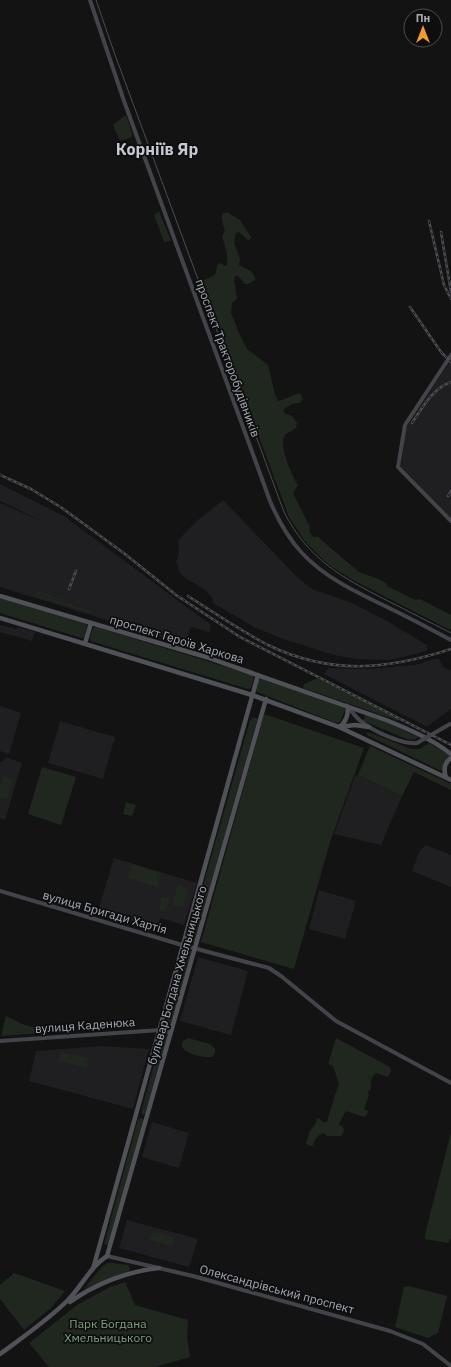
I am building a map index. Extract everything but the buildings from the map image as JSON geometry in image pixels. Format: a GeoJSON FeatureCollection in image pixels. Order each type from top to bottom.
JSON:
{"type":"FeatureCollection","features":[{"type":"Feature","properties":{"kind":"main road","name":"проспект Тракторобудівників"},"geometry":{"type":"LineString","coordinates":[[90,0],[267,495],[278,519],[303,554],[322,571],[351,588],[451,640]]}},
{"type":"Feature","properties":{"kind":"main road"},"geometry":{"type":"LineString","coordinates":[[451,355],[406,425],[398,467],[451,522]]}},
{"type":"Feature","properties":{"kind":"main road","name":"проспект Героїв Харкова"},"geometry":{"type":"LineString","coordinates":[[0,596],[198,655],[347,706],[408,729],[438,744],[451,754]]}},
{"type":"Feature","properties":{"kind":"main road"},"geometry":{"type":"LineString","coordinates":[[0,618],[252,694],[339,727],[451,780]]}},
{"type":"Feature","properties":{"kind":"main road"},"geometry":{"type":"LineString","coordinates":[[85,643],[91,623]]}},
{"type":"Feature","properties":{"kind":"main road","name":"бульвар Богдана Хмельницького"},"geometry":{"type":"LineString","coordinates":[[98,1252],[258,675]]}},
{"type":"Feature","properties":{"kind":"main road","name":"бульвар Богдана Хмельницького"},"geometry":{"type":"LineString","coordinates":[[107,1256],[266,700]]}},
{"type":"Feature","properties":{"kind":"main road"},"geometry":{"type":"LineString","coordinates":[[339,727],[346,719],[348,712],[347,706]]}},
{"type":"Feature","properties":{"kind":"main road"},"geometry":{"type":"LineString","coordinates":[[347,706],[369,728]]}},
{"type":"Feature","properties":{"kind":"main road"},"geometry":{"type":"LineString","coordinates":[[339,727],[355,725],[369,728],[409,744],[417,743],[451,724]]}},
{"type":"Feature","properties":{"kind":"main road"},"geometry":{"type":"LineString","coordinates":[[446,777],[444,767],[447,761],[451,758]]}},
{"type":"Feature","properties":{"kind":"main road","name":"вулиця Бригади Хартія"},"geometry":{"type":"LineString","coordinates":[[0,891],[195,949],[269,968],[336,1021],[451,1083]]}},
{"type":"Feature","properties":{"kind":"main road","name":"вулиця Каденюка"},"geometry":{"type":"LineString","coordinates":[[0,1041],[160,1030],[171,1033]]}},
{"type":"Feature","properties":{"kind":"main road"},"geometry":{"type":"LineString","coordinates":[[57,1310],[78,1290],[93,1268],[107,1256],[98,1252],[93,1268]]}},
{"type":"Feature","properties":{"kind":"main road","name":"Олександрівський проспект"},"geometry":{"type":"LineString","coordinates":[[107,1256],[159,1268],[404,1336],[424,1344],[451,1366]]}},
{"type":"Feature","properties":{"kind":"main road"},"geometry":{"type":"LineString","coordinates":[[0,1354],[75,1298],[108,1282],[144,1270],[159,1268]]}},
{"type":"Feature","properties":{"kind":"shaded area"},"geometry":{"type":"Polygon","coordinates":[[[451,360],[451,519],[401,466],[406,428],[451,360]]]}},
{"type":"Feature","properties":{"kind":"shaded area"},"geometry":{"type":"Polygon","coordinates":[[[0,484],[64,516],[211,625],[209,632],[191,627],[184,644],[0,587],[0,503],[47,523],[0,501],[0,484]]]}},
{"type":"Feature","properties":{"kind":"shaded area"},"geometry":{"type":"Polygon","coordinates":[[[223,500],[297,577],[312,589],[352,603],[387,621],[427,645],[427,651],[390,660],[356,659],[334,655],[283,639],[254,627],[213,603],[212,598],[205,590],[185,578],[180,573],[176,562],[179,552],[178,541],[198,520],[223,500]]]}},
{"type":"Feature","properties":{"kind":"shaded area"},"geometry":{"type":"Polygon","coordinates":[[[0,625],[16,629],[17,627],[35,632],[32,641],[0,632],[0,625]]]}},
{"type":"Feature","properties":{"kind":"shaded area"},"geometry":{"type":"Polygon","coordinates":[[[438,658],[444,668],[451,670],[451,709],[427,727],[324,674],[328,668],[366,669],[415,665],[438,658]]]}},
{"type":"Feature","properties":{"kind":"shaded area"},"geometry":{"type":"Polygon","coordinates":[[[0,706],[21,713],[9,754],[0,751],[0,706]]]}},
{"type":"Feature","properties":{"kind":"shaded area"},"geometry":{"type":"Polygon","coordinates":[[[60,721],[115,737],[103,779],[48,763],[60,721]]]}},
{"type":"Feature","properties":{"kind":"shaded area"},"geometry":{"type":"Polygon","coordinates":[[[6,757],[22,763],[5,820],[0,818],[0,762],[2,762],[6,757]]]}},
{"type":"Feature","properties":{"kind":"shaded area"},"geometry":{"type":"Polygon","coordinates":[[[358,775],[402,796],[381,845],[334,834],[355,776],[358,775]]]}},
{"type":"Feature","properties":{"kind":"shaded area"},"geometry":{"type":"Polygon","coordinates":[[[426,845],[451,855],[451,887],[412,871],[420,850],[426,845]]]}},
{"type":"Feature","properties":{"kind":"shaded area"},"geometry":{"type":"Polygon","coordinates":[[[114,858],[197,883],[184,925],[160,918],[157,928],[98,911],[114,858]]]}},
{"type":"Feature","properties":{"kind":"shaded area"},"geometry":{"type":"Polygon","coordinates":[[[319,890],[356,901],[345,939],[309,929],[319,890]]]}},
{"type":"Feature","properties":{"kind":"shaded area"},"geometry":{"type":"Polygon","coordinates":[[[198,957],[248,971],[231,1035],[180,1021],[198,957]]]}},
{"type":"Feature","properties":{"kind":"shaded area"},"geometry":{"type":"Polygon","coordinates":[[[101,1046],[149,1049],[133,1109],[29,1081],[36,1051],[101,1046]]]}},
{"type":"Feature","properties":{"kind":"shaded area"},"geometry":{"type":"Polygon","coordinates":[[[152,1122],[189,1133],[179,1168],[142,1157],[152,1122]]]}},
{"type":"Feature","properties":{"kind":"shaded area"},"geometry":{"type":"Polygon","coordinates":[[[127,1220],[198,1239],[189,1267],[119,1248],[127,1220]]]}},
{"type":"Feature","properties":{"kind":"green space"},"geometry":{"type":"Polygon","coordinates":[[[124,116],[127,117],[132,137],[120,141],[113,125],[124,116]]]}},
{"type":"Feature","properties":{"kind":"green space"},"geometry":{"type":"Polygon","coordinates":[[[159,211],[171,241],[164,242],[154,215],[159,211]]]}},
{"type":"Feature","properties":{"kind":"green space"},"geometry":{"type":"Polygon","coordinates":[[[227,212],[240,220],[251,237],[251,239],[248,240],[239,232],[236,233],[234,243],[240,259],[239,265],[251,271],[255,277],[255,280],[245,284],[238,276],[235,276],[234,280],[237,299],[232,303],[231,313],[247,349],[268,365],[278,401],[300,393],[303,399],[300,403],[292,404],[284,409],[284,413],[292,416],[297,423],[296,428],[285,435],[283,445],[289,468],[298,485],[293,493],[309,525],[310,533],[313,537],[318,537],[359,572],[381,580],[386,583],[387,586],[415,600],[420,599],[451,615],[451,629],[448,629],[353,580],[332,567],[304,540],[289,517],[201,282],[216,273],[217,265],[219,263],[225,266],[227,265],[227,254],[222,236],[225,231],[222,221],[222,214],[227,212]]]}},
{"type":"Feature","properties":{"kind":"green space"},"geometry":{"type":"Polygon","coordinates":[[[37,591],[63,601],[39,594],[38,595],[91,611],[90,613],[35,596],[37,591]]]}},
{"type":"Feature","properties":{"kind":"green space"},"geometry":{"type":"Polygon","coordinates":[[[0,598],[86,624],[87,626],[84,637],[81,638],[0,613],[0,598]]]}},
{"type":"Feature","properties":{"kind":"green space"},"geometry":{"type":"Polygon","coordinates":[[[96,627],[252,675],[254,678],[251,688],[248,689],[90,641],[93,628],[96,627]]]}},
{"type":"Feature","properties":{"kind":"green space"},"geometry":{"type":"Polygon","coordinates":[[[262,678],[344,706],[345,710],[340,722],[336,723],[257,692],[258,679],[262,678]]]}},
{"type":"Feature","properties":{"kind":"green space"},"geometry":{"type":"Polygon","coordinates":[[[319,679],[399,719],[399,721],[303,688],[304,684],[319,679]]]}},
{"type":"Feature","properties":{"kind":"green space"},"geometry":{"type":"Polygon","coordinates":[[[264,714],[364,748],[330,842],[294,969],[201,942],[264,714]]]}},
{"type":"Feature","properties":{"kind":"green space"},"geometry":{"type":"Polygon","coordinates":[[[366,714],[419,737],[414,740],[407,739],[363,721],[366,714]]]}},
{"type":"Feature","properties":{"kind":"green space"},"geometry":{"type":"Polygon","coordinates":[[[253,717],[257,718],[257,721],[195,941],[192,945],[188,942],[188,939],[250,720],[253,717]]]}},
{"type":"Feature","properties":{"kind":"green space"},"geometry":{"type":"Polygon","coordinates":[[[368,732],[411,749],[419,749],[429,743],[451,756],[444,762],[441,771],[367,735],[366,733],[368,732]]]}},
{"type":"Feature","properties":{"kind":"green space"},"geometry":{"type":"Polygon","coordinates":[[[370,746],[451,784],[451,790],[414,772],[402,796],[358,775],[370,746]]]}},
{"type":"Feature","properties":{"kind":"green space"},"geometry":{"type":"Polygon","coordinates":[[[42,767],[76,777],[61,825],[28,814],[42,767]]]}},
{"type":"Feature","properties":{"kind":"green space"},"geometry":{"type":"Polygon","coordinates":[[[3,776],[13,779],[7,799],[0,797],[0,786],[3,776]]]}},
{"type":"Feature","properties":{"kind":"green space"},"geometry":{"type":"Polygon","coordinates":[[[126,802],[136,805],[132,816],[123,814],[126,802]]]}},
{"type":"Feature","properties":{"kind":"green space"},"geometry":{"type":"Polygon","coordinates":[[[132,864],[161,873],[157,887],[128,878],[132,864]]]}},
{"type":"Feature","properties":{"kind":"green space"},"geometry":{"type":"Polygon","coordinates":[[[178,885],[188,888],[183,908],[172,905],[178,885]]]}},
{"type":"Feature","properties":{"kind":"green space"},"geometry":{"type":"Polygon","coordinates":[[[162,896],[170,898],[166,912],[159,910],[162,896]]]}},
{"type":"Feature","properties":{"kind":"green space"},"geometry":{"type":"Polygon","coordinates":[[[187,950],[192,951],[172,1025],[168,1026],[166,1023],[185,952],[187,950]]]}},
{"type":"Feature","properties":{"kind":"green space"},"geometry":{"type":"Polygon","coordinates":[[[6,1016],[22,1024],[44,1030],[43,1033],[1,1036],[6,1016]]]}},
{"type":"Feature","properties":{"kind":"green space"},"geometry":{"type":"Polygon","coordinates":[[[165,1034],[168,1036],[145,1114],[143,1115],[141,1112],[162,1035],[165,1034]]]}},
{"type":"Feature","properties":{"kind":"green space"},"geometry":{"type":"Polygon","coordinates":[[[188,1038],[210,1044],[215,1049],[215,1053],[212,1057],[208,1057],[187,1052],[182,1047],[182,1042],[188,1038]]]}},
{"type":"Feature","properties":{"kind":"green space"},"geometry":{"type":"Polygon","coordinates":[[[336,1038],[390,1067],[391,1071],[388,1077],[376,1073],[371,1080],[371,1089],[368,1092],[369,1095],[364,1109],[368,1111],[367,1115],[364,1117],[346,1111],[339,1124],[343,1127],[344,1131],[341,1136],[327,1136],[323,1133],[315,1139],[313,1145],[311,1146],[306,1144],[310,1131],[316,1123],[317,1118],[323,1122],[327,1122],[339,1084],[333,1066],[328,1064],[336,1038]]]}},
{"type":"Feature","properties":{"kind":"green space"},"geometry":{"type":"Polygon","coordinates":[[[61,1052],[89,1058],[87,1068],[58,1061],[61,1052]]]}},
{"type":"Feature","properties":{"kind":"green space"},"geometry":{"type":"Polygon","coordinates":[[[141,1118],[144,1120],[109,1246],[104,1244],[138,1119],[141,1118]]]}},
{"type":"Feature","properties":{"kind":"green space"},"geometry":{"type":"Polygon","coordinates":[[[451,1132],[451,1238],[448,1243],[425,1239],[425,1234],[451,1132]]]}},
{"type":"Feature","properties":{"kind":"green space"},"geometry":{"type":"Polygon","coordinates":[[[153,1231],[174,1237],[172,1246],[150,1240],[153,1231]]]}},
{"type":"Feature","properties":{"kind":"green space"},"geometry":{"type":"Polygon","coordinates":[[[107,1263],[128,1265],[130,1268],[129,1271],[84,1289],[101,1268],[107,1263]]]}},
{"type":"Feature","properties":{"kind":"green space"},"geometry":{"type":"Polygon","coordinates":[[[14,1273],[65,1291],[51,1308],[24,1330],[0,1299],[0,1285],[14,1273]]]}},
{"type":"Feature","properties":{"kind":"green space","name":"Парк Богдана Хмельницького"},"geometry":{"type":"Polygon","coordinates":[[[125,1282],[135,1305],[188,1320],[187,1337],[190,1357],[155,1367],[49,1367],[29,1343],[77,1305],[110,1287],[125,1282]]]}},
{"type":"Feature","properties":{"kind":"green space"},"geometry":{"type":"Polygon","coordinates":[[[409,1286],[447,1296],[438,1333],[428,1338],[395,1327],[404,1287],[409,1286]]]}},
{"type":"Feature","properties":{"kind":"tram line"},"geometry":{"type":"LineString","coordinates":[[96,0],[284,512],[293,528],[304,542],[327,565],[370,592],[451,633]]}},
{"type":"Feature","properties":{"kind":"railway"},"geometry":{"type":"LineString","coordinates":[[429,221],[444,285],[451,299]]}},
{"type":"Feature","properties":{"kind":"railway"},"geometry":{"type":"LineString","coordinates":[[441,232],[451,292]]}},
{"type":"Feature","properties":{"kind":"railway"},"geometry":{"type":"LineString","coordinates":[[410,307],[441,352],[451,362]]}},
{"type":"Feature","properties":{"kind":"railway"},"geometry":{"type":"LineString","coordinates":[[412,423],[433,394],[438,389],[451,382]]}},
{"type":"Feature","properties":{"kind":"railway"},"geometry":{"type":"LineString","coordinates":[[0,475],[31,489],[62,508],[125,554],[176,595],[240,637],[451,745]]}},
{"type":"Feature","properties":{"kind":"railway"},"geometry":{"type":"LineString","coordinates":[[448,496],[451,491]]}},
{"type":"Feature","properties":{"kind":"railway"},"geometry":{"type":"LineString","coordinates":[[69,589],[76,571]]}},
{"type":"Feature","properties":{"kind":"railway"},"geometry":{"type":"LineString","coordinates":[[188,596],[268,645],[291,655],[314,661],[337,665],[382,665],[428,656],[451,649]]}},
{"type":"Feature","properties":{"kind":"district","name":"Корніїв Яр"},"geometry":{"type":"Point","coordinates":[157,149]}}]}
